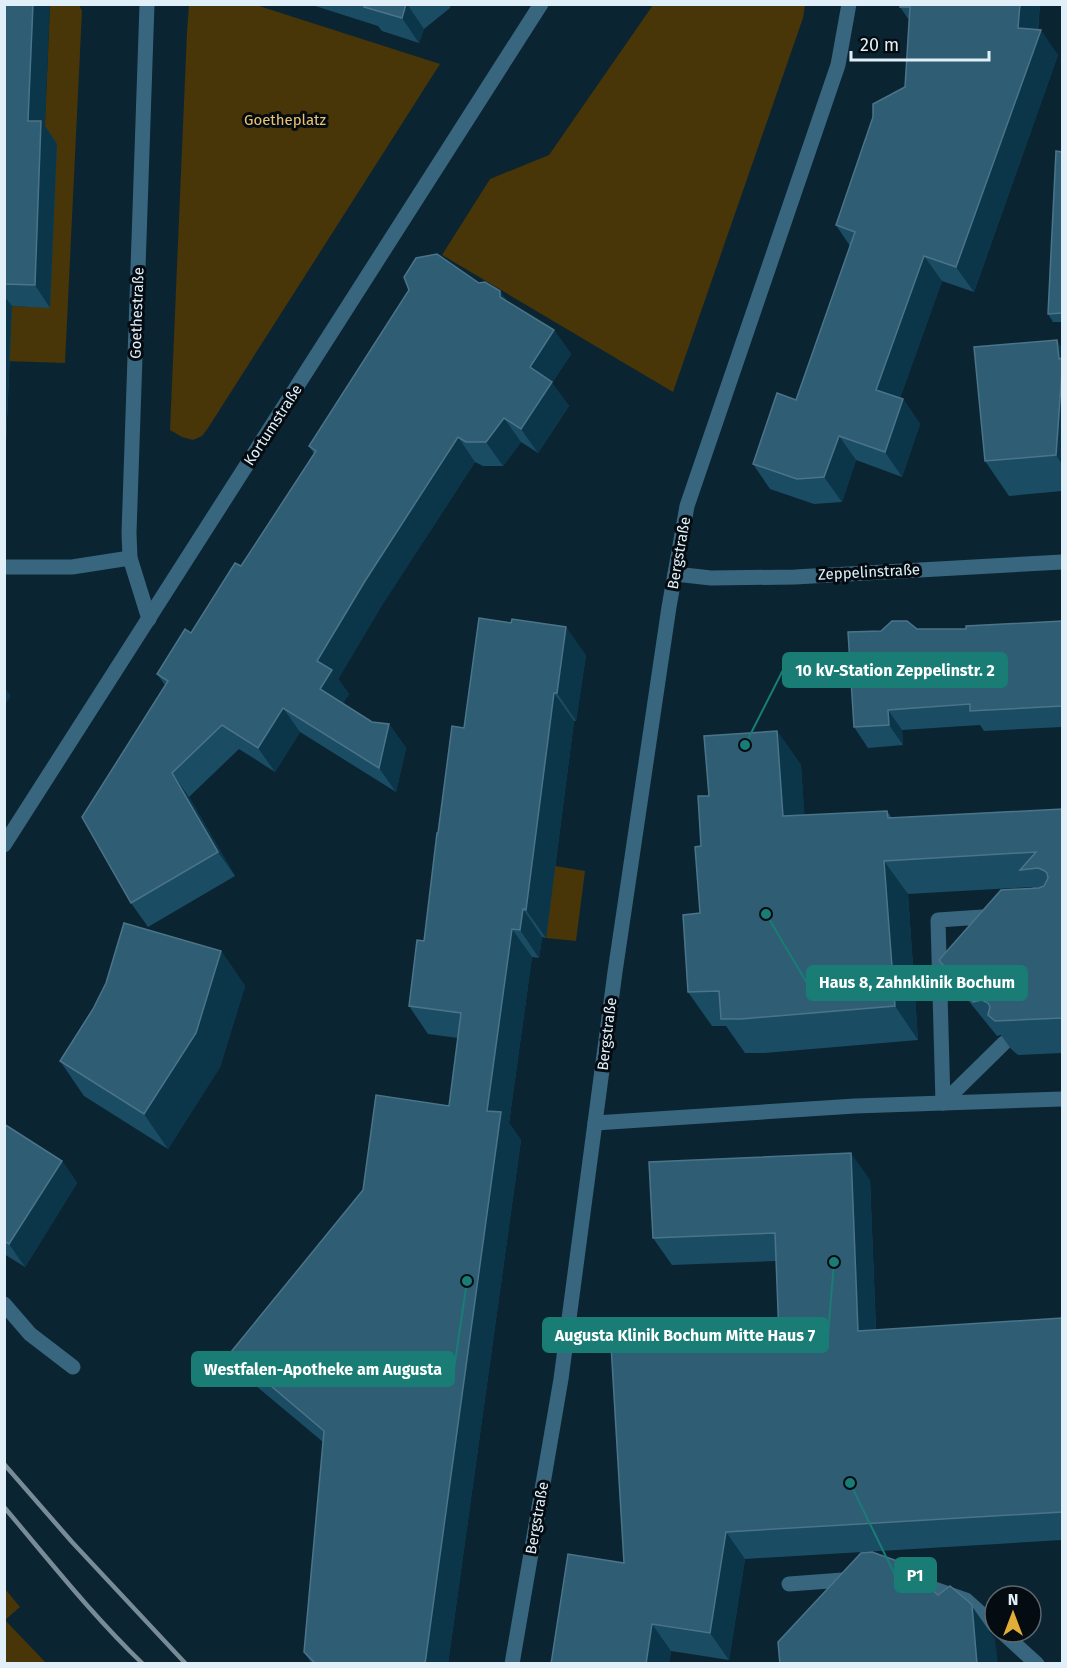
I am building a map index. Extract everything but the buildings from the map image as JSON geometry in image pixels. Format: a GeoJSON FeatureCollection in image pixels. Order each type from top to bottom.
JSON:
{"type":"FeatureCollection","features":[{"type":"Feature","properties":{"kind":"street","name":"Goethestraße"},"geometry":{"type":"LineString","coordinates":[[147,4],[129,534],[130,558],[149,619]]}},
{"type":"Feature","properties":{"kind":"street","name":"Kortumstraße"},"geometry":{"type":"LineString","coordinates":[[4,845],[542,4]]}},
{"type":"Feature","properties":{"kind":"street","name":"Bergstraße"},"geometry":{"type":"LineString","coordinates":[[512,1664],[561,1379],[617,961],[687,506],[838,65],[849,4]]}},
{"type":"Feature","properties":{"kind":"street"},"geometry":{"type":"LineString","coordinates":[[4,567],[72,567],[130,558]]}},
{"type":"Feature","properties":{"kind":"street","name":"Zeppelinstraße"},"geometry":{"type":"LineString","coordinates":[[675,574],[711,578],[795,577],[1062,562]]}},
{"type":"Feature","properties":{"kind":"street"},"geometry":{"type":"LineString","coordinates":[[943,1103],[938,920],[1010,915]]}},
{"type":"Feature","properties":{"kind":"street"},"geometry":{"type":"LineString","coordinates":[[943,1103],[1004,1043]]}},
{"type":"Feature","properties":{"kind":"street"},"geometry":{"type":"LineString","coordinates":[[595,1123],[767,1111],[1062,1099]]}},
{"type":"Feature","properties":{"kind":"street"},"geometry":{"type":"LineString","coordinates":[[4,1304],[30,1334],[73,1367]]}},
{"type":"Feature","properties":{"kind":"street"},"geometry":{"type":"LineString","coordinates":[[897,1576],[966,1600],[983,1615]]}},
{"type":"Feature","properties":{"kind":"street"},"geometry":{"type":"LineString","coordinates":[[789,1584],[875,1578]]}},
{"type":"Feature","properties":{"kind":"street"},"geometry":{"type":"LineString","coordinates":[[1015,1644],[1037,1664]]}},
{"type":"Feature","properties":{"kind":"green space"},"geometry":{"type":"Polygon","coordinates":[[[50,5],[79,5],[82,11],[65,363],[5,361],[4,306],[50,307],[44,144],[50,5]]]}},
{"type":"Feature","properties":{"kind":"green space","name":"Goetheplatz"},"geometry":{"type":"Polygon","coordinates":[[[189,5],[256,5],[440,64],[208,428],[202,436],[193,440],[170,430],[189,5]]]}},
{"type":"Feature","properties":{"kind":"green space"},"geometry":{"type":"Polygon","coordinates":[[[653,5],[805,5],[803,18],[673,392],[442,255],[490,179],[549,155],[653,5]]]}},
{"type":"Feature","properties":{"kind":"green space"},"geometry":{"type":"Polygon","coordinates":[[[555,866],[585,871],[576,941],[546,938],[555,866]]]}},
{"type":"Feature","properties":{"kind":"green space"},"geometry":{"type":"Polygon","coordinates":[[[5,1589],[20,1607],[5,1620],[5,1589]]]}},
{"type":"Feature","properties":{"kind":"green space"},"geometry":{"type":"Polygon","coordinates":[[[5,1620],[46,1663],[5,1663],[5,1620]]]}},
{"type":"Feature","properties":{"kind":"railway"},"geometry":{"type":"LineString","coordinates":[[4,1464],[72,1542],[186,1664]]}},
{"type":"Feature","properties":{"kind":"railway"},"geometry":{"type":"LineString","coordinates":[[4,1507],[88,1607],[143,1664]]}},
{"type":"Feature","properties":{"kind":"place","name":"10 kV-Station Zeppelinstr. 2"},"geometry":{"type":"Point","coordinates":[745,745]}},
{"type":"Feature","properties":{"kind":"place","name":"Haus 8, Zahnklinik Bochum"},"geometry":{"type":"Point","coordinates":[766,914]}},
{"type":"Feature","properties":{"kind":"place","name":"Augusta Klinik Bochum Mitte Haus 7"},"geometry":{"type":"Point","coordinates":[834,1262]}},
{"type":"Feature","properties":{"kind":"place","name":"Westfalen-Apotheke am Augusta"},"geometry":{"type":"Point","coordinates":[467,1281]}},
{"type":"Feature","properties":{"kind":"place","name":"P1"},"geometry":{"type":"Point","coordinates":[850,1483]}}]}
